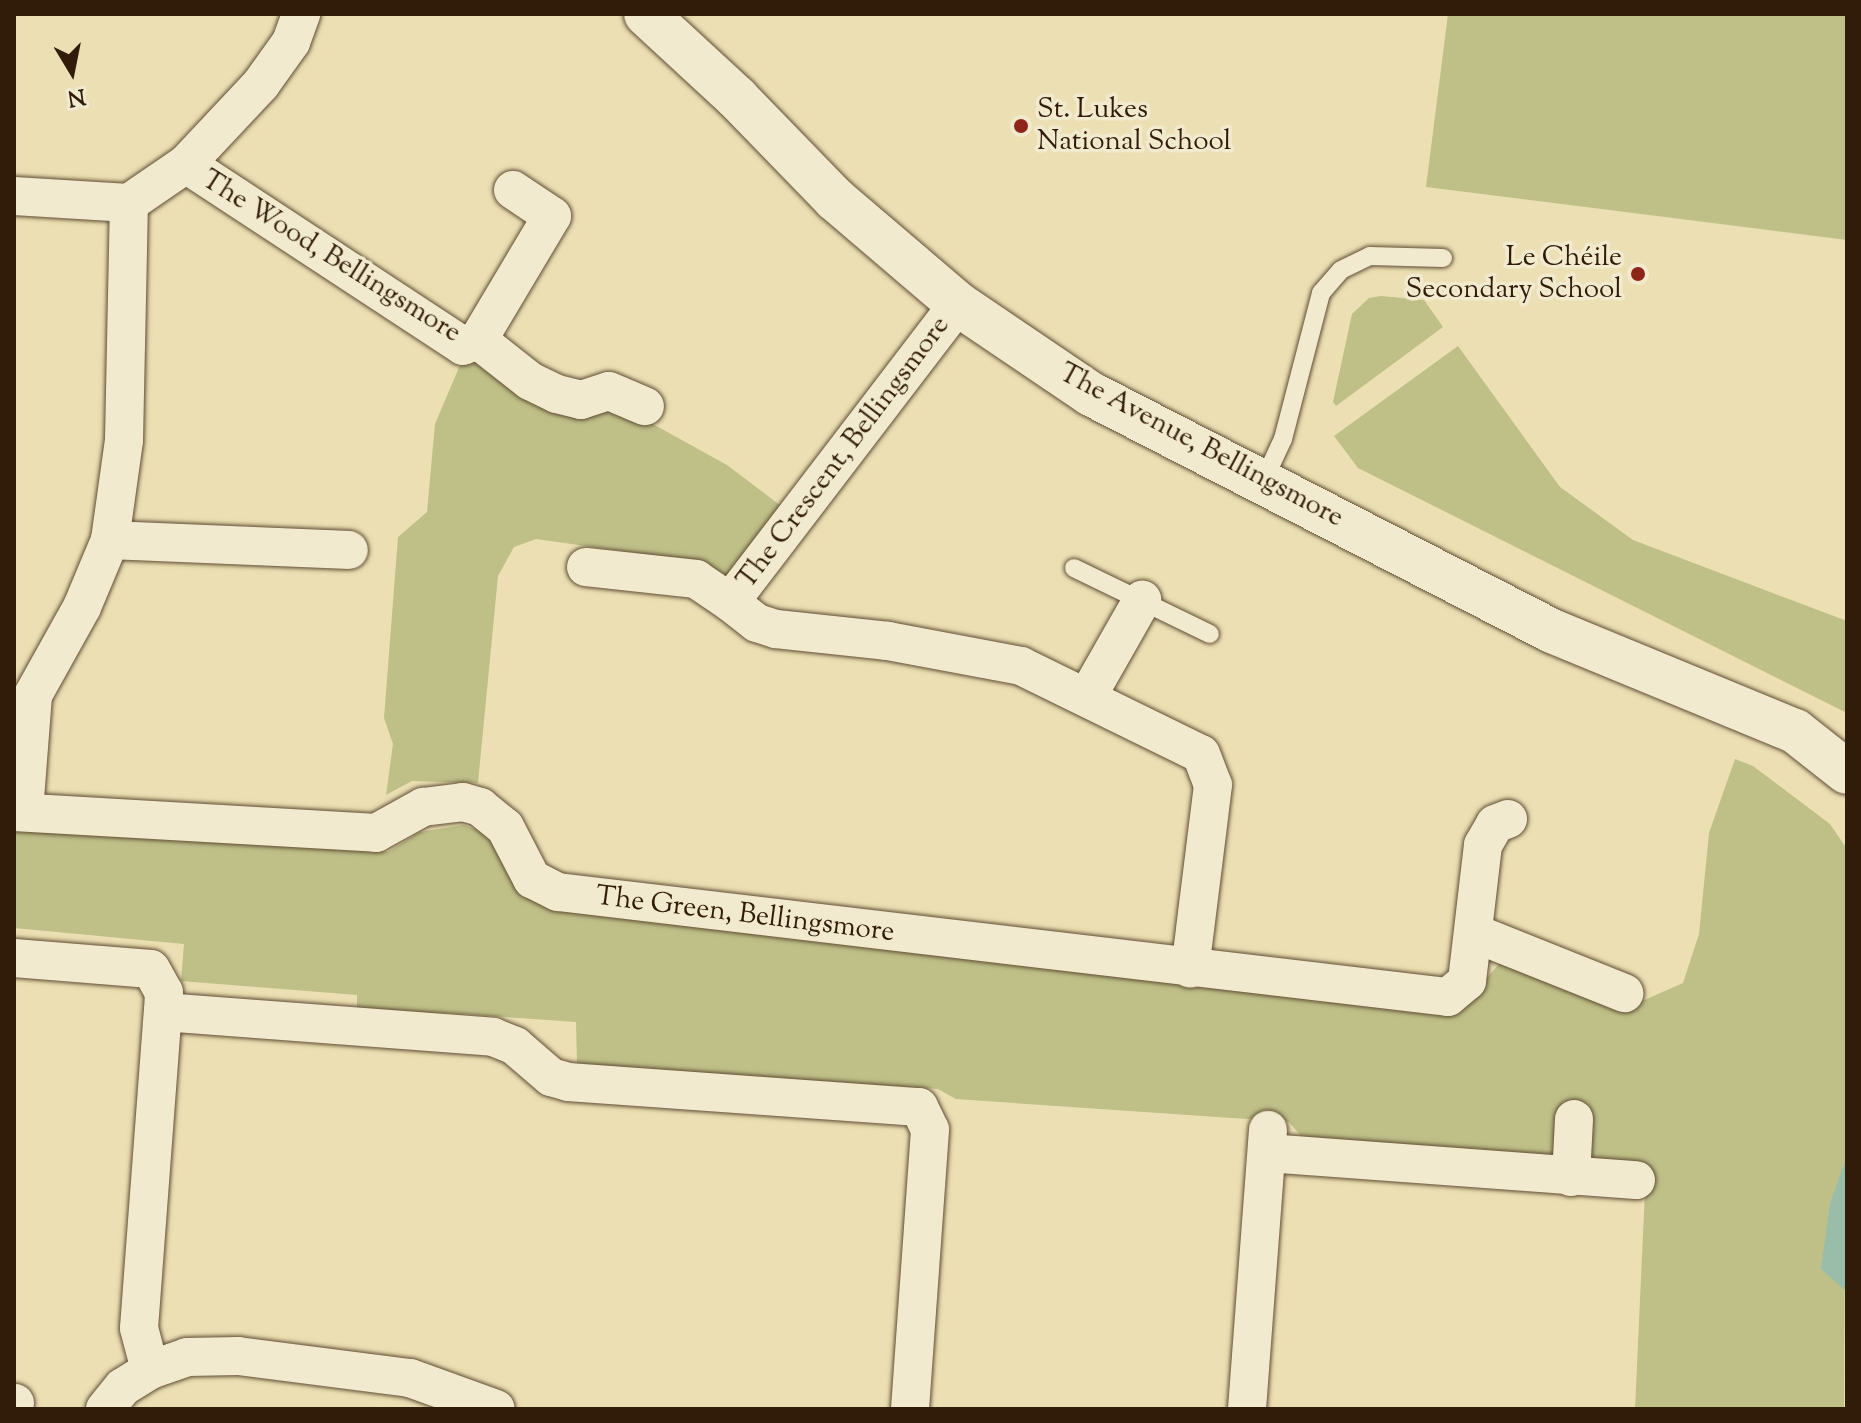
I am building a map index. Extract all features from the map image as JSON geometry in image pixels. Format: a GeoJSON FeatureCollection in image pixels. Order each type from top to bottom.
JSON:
{"type":"FeatureCollection","features":[{"type":"Feature","properties":{"kind":"street"},"geometry":{"type":"LineString","coordinates":[[14,196],[129,203],[186,164],[261,84],[291,42],[301,14]]}},
{"type":"Feature","properties":{"kind":"street","name":"The Avenue, Bellingsmore"},"geometry":{"type":"LineString","coordinates":[[646,14],[737,98],[835,199],[958,304],[1091,394],[1552,631],[1795,731],[1847,772]]}},
{"type":"Feature","properties":{"kind":"street","name":"The Wood, Bellingsmore"},"geometry":{"type":"LineString","coordinates":[[186,164],[463,346],[478,340],[552,216],[513,190]]}},
{"type":"Feature","properties":{"kind":"street"},"geometry":{"type":"LineString","coordinates":[[19,812],[33,695],[82,607],[110,540],[124,440],[129,203]]}},
{"type":"Feature","properties":{"kind":"street","name":"The Crescent, Bellingsmore"},"geometry":{"type":"LineString","coordinates":[[730,602],[958,304]]}},
{"type":"Feature","properties":{"kind":"street","name":"The Wood, Bellingsmore"},"geometry":{"type":"LineString","coordinates":[[478,340],[530,381],[557,394],[581,400],[609,391],[645,406]]}},
{"type":"Feature","properties":{"kind":"street"},"geometry":{"type":"LineString","coordinates":[[110,540],[349,550]]}},
{"type":"Feature","properties":{"kind":"street","name":"The Crescent, Bellingsmore"},"geometry":{"type":"LineString","coordinates":[[586,567],[696,579],[757,623],[776,629],[993,658],[1087,697],[1201,754],[1210,770],[1213,785],[1190,969]]}},
{"type":"Feature","properties":{"kind":"street"},"geometry":{"type":"LineString","coordinates":[[1087,697],[1142,600]]}},
{"type":"Feature","properties":{"kind":"street","name":"The Green, Bellingsmore"},"geometry":{"type":"LineString","coordinates":[[19,812],[376,833],[423,807],[463,802],[480,807],[505,827],[532,879],[558,892],[1190,969],[1448,997],[1467,981],[1483,845],[1495,824],[1508,819]]}},
{"type":"Feature","properties":{"kind":"street"},"geometry":{"type":"LineString","coordinates":[[1474,933],[1624,993]]}},
{"type":"Feature","properties":{"kind":"street"},"geometry":{"type":"LineString","coordinates":[[14,958],[151,969],[164,992],[139,1328],[150,1370]]}},
{"type":"Feature","properties":{"kind":"street"},"geometry":{"type":"LineString","coordinates":[[163,1012],[493,1037],[515,1046],[551,1077],[568,1082],[919,1107],[930,1130],[910,1409]]}},
{"type":"Feature","properties":{"kind":"street"},"geometry":{"type":"LineString","coordinates":[[1571,1177],[1574,1119]]}},
{"type":"Feature","properties":{"kind":"street"},"geometry":{"type":"LineString","coordinates":[[1247,1409],[1268,1140],[1571,1177],[1636,1180]]}},
{"type":"Feature","properties":{"kind":"street"},"geometry":{"type":"LineString","coordinates":[[105,1409],[123,1387],[150,1370],[187,1357],[313,1362],[410,1378],[473,1405]]}},
{"type":"Feature","properties":{"kind":"lane"},"geometry":{"type":"LineString","coordinates":[[1263,482],[1283,439],[1321,293],[1341,270],[1370,256],[1443,258]]}},
{"type":"Feature","properties":{"kind":"lane"},"geometry":{"type":"LineString","coordinates":[[1074,568],[1210,634]]}},
{"type":"Feature","properties":{"kind":"green space"},"geometry":{"type":"Polygon","coordinates":[[[1448,14],[1847,14],[1847,240],[1426,187],[1448,14]]]}},
{"type":"Feature","properties":{"kind":"green space"},"geometry":{"type":"Polygon","coordinates":[[[1381,296],[1424,300],[1443,327],[1336,406],[1333,402],[1352,314],[1369,298],[1381,296]]]}},
{"type":"Feature","properties":{"kind":"green space"},"geometry":{"type":"Polygon","coordinates":[[[1458,346],[1560,487],[1633,540],[1847,621],[1847,713],[1358,468],[1334,436],[1458,346]]]}},
{"type":"Feature","properties":{"kind":"green space"},"geometry":{"type":"Polygon","coordinates":[[[466,351],[651,423],[727,465],[781,506],[730,578],[664,557],[536,539],[514,547],[498,576],[478,783],[412,781],[386,795],[393,744],[384,718],[398,537],[427,512],[435,424],[466,351]]]}},
{"type":"Feature","properties":{"kind":"green space"},"geometry":{"type":"Polygon","coordinates":[[[1735,759],[1753,766],[1830,824],[1847,849],[1844,1409],[1635,1409],[1646,1169],[1307,1143],[1289,1122],[956,1099],[938,1089],[577,1065],[576,1022],[448,1013],[357,1013],[357,995],[181,981],[184,944],[14,928],[14,831],[388,852],[420,832],[463,825],[496,837],[560,908],[1435,1015],[1466,1000],[1503,960],[1626,1008],[1683,983],[1699,934],[1709,833],[1735,759]]]}},
{"type":"Feature","properties":{"kind":"shaded area"},"geometry":{"type":"Polygon","coordinates":[[[1847,1156],[1847,1292],[1821,1269],[1830,1203],[1847,1156]]]}},
{"type":"Feature","properties":{"kind":"place","name":"St. Lukes National School"},"geometry":{"type":"Point","coordinates":[1021,126]}},
{"type":"Feature","properties":{"kind":"place","name":"Le Chéile Secondary School"},"geometry":{"type":"Point","coordinates":[1638,274]}}]}
